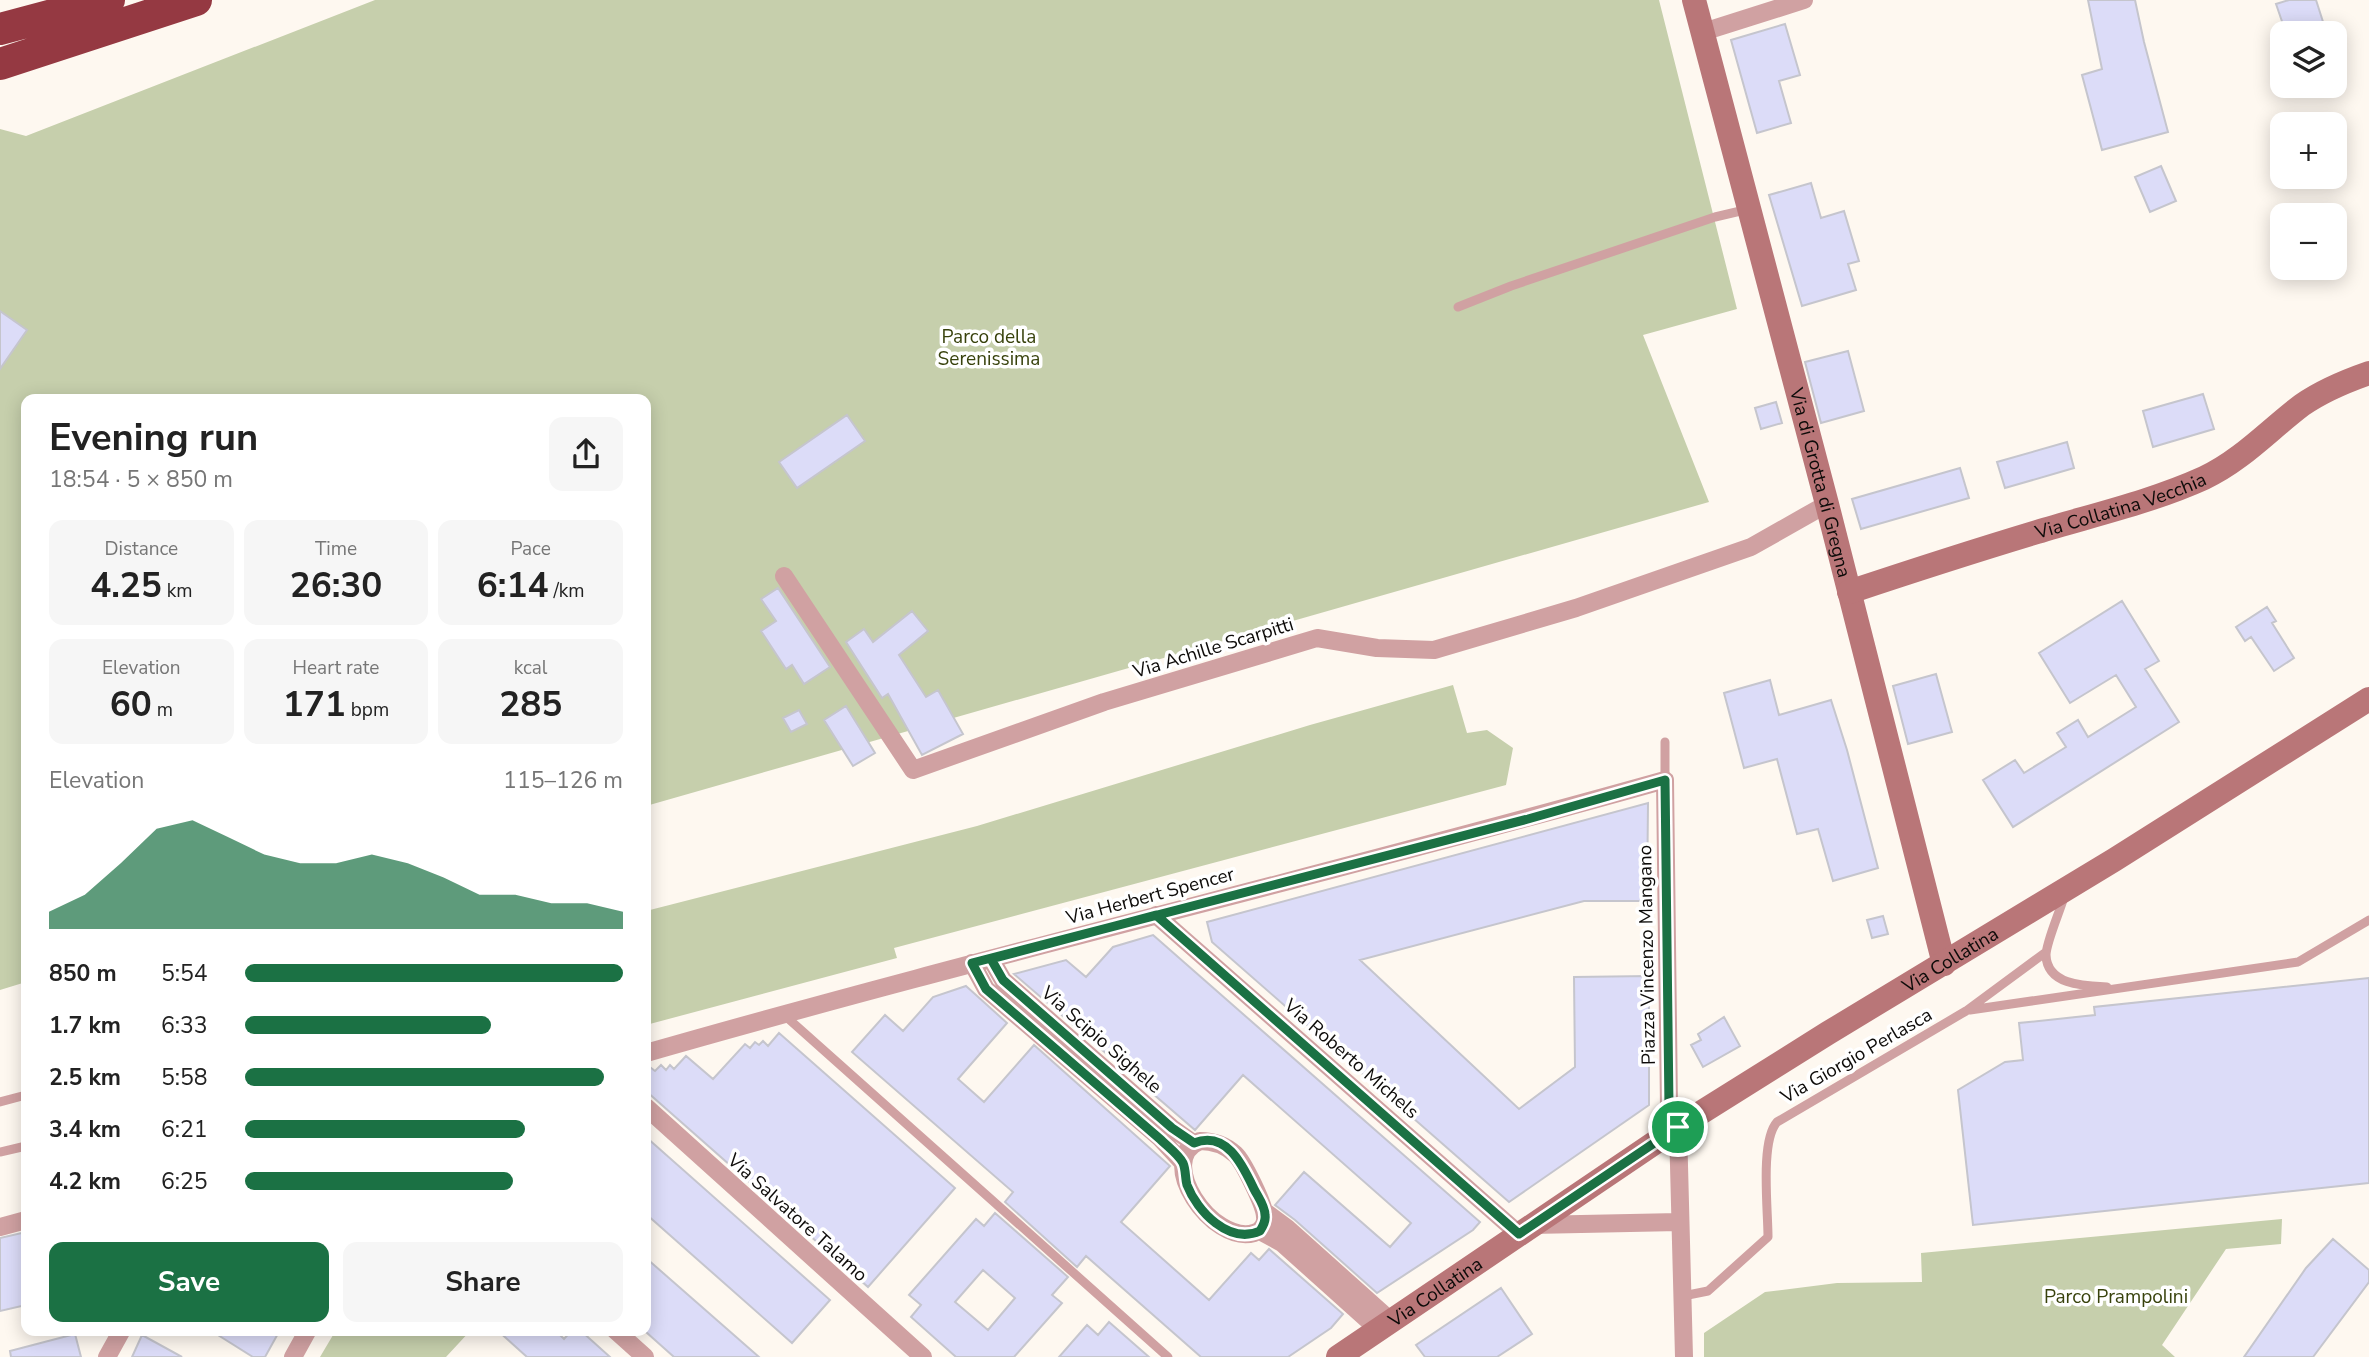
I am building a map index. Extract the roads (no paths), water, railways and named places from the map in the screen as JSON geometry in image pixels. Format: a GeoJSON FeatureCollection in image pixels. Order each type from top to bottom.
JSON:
{"type":"FeatureCollection","features":[{"type":"Feature","properties":{"kind":"highway"},"geometry":{"type":"LineString","coordinates":[[0,29],[109,0]]}},
{"type":"Feature","properties":{"kind":"highway"},"geometry":{"type":"LineString","coordinates":[[0,64],[196,0]]}},
{"type":"Feature","properties":{"kind":"street","name":"Via di Grotta di Gregna"},"geometry":{"type":"LineString","coordinates":[[1693,0],[1750,208],[1944,964]]}},
{"type":"Feature","properties":{"kind":"street"},"geometry":{"type":"LineString","coordinates":[[1703,32],[1804,0]]}},
{"type":"Feature","properties":{"kind":"street","name":"Via Collatina Vecchia"},"geometry":{"type":"LineString","coordinates":[[1849,592],[2035,532],[2123,507],[2205,477],[2246,453],[2312,399],[2344,382],[2369,373]]}},
{"type":"Feature","properties":{"kind":"street","name":"Via Achille Scarpitti"},"geometry":{"type":"LineString","coordinates":[[784,576],[913,770],[1104,702],[1317,638],[1377,648],[1434,650],[1576,608],[1751,547],[1827,504]]}},
{"type":"Feature","properties":{"kind":"street","name":"Via Collatina"},"geometry":{"type":"LineString","coordinates":[[1338,1357],[1678,1127],[2066,890],[2369,699]]}},
{"type":"Feature","properties":{"kind":"street","name":"Via Herbert Spencer"},"geometry":{"type":"LineString","coordinates":[[651,1052],[972,963],[1528,819],[1665,780]]}},
{"type":"Feature","properties":{"kind":"street","name":"Piazza Vincenzo Mangano"},"geometry":{"type":"LineString","coordinates":[[1665,780],[1669,1107],[1671,1121],[1678,1127],[1684,1357]]}},
{"type":"Feature","properties":{"kind":"street","name":"Via Roberto Michels"},"geometry":{"type":"LineString","coordinates":[[1156,915],[1526,1230]]}},
{"type":"Feature","properties":{"kind":"street","name":"Via Scipio Sighele"},"geometry":{"type":"LineString","coordinates":[[991,959],[1003,980],[1172,1128],[1194,1143],[1214,1142],[1234,1153],[1241,1161],[1264,1211],[1287,1228],[1385,1326]]}},
{"type":"Feature","properties":{"kind":"street","name":"Via Scipio Sighele"},"geometry":{"type":"LineString","coordinates":[[972,963],[986,989],[1160,1139],[1183,1163],[1188,1186],[1210,1218],[1228,1231],[1260,1231],[1282,1243],[1385,1326]]}},
{"type":"Feature","properties":{"kind":"street","name":"Via Salvatore Talamo"},"geometry":{"type":"LineString","coordinates":[[651,1112],[923,1357]]}},
{"type":"Feature","properties":{"kind":"street"},"geometry":{"type":"LineString","coordinates":[[1183,1163],[1186,1151],[1194,1143]]}},
{"type":"Feature","properties":{"kind":"street"},"geometry":{"type":"LineString","coordinates":[[1260,1231],[1265,1222],[1264,1211]]}},
{"type":"Feature","properties":{"kind":"street"},"geometry":{"type":"LineString","coordinates":[[0,1227],[21,1221]]}},
{"type":"Feature","properties":{"kind":"street"},"geometry":{"type":"LineString","coordinates":[[1526,1230],[1679,1222]]}},
{"type":"Feature","properties":{"kind":"street"},"geometry":{"type":"LineString","coordinates":[[107,1357],[119,1336]]}},
{"type":"Feature","properties":{"kind":"street"},"geometry":{"type":"LineString","coordinates":[[293,1357],[305,1336]]}},
{"type":"Feature","properties":{"kind":"street"},"geometry":{"type":"LineString","coordinates":[[622,1336],[645,1357]]}},
{"type":"Feature","properties":{"kind":"lane"},"geometry":{"type":"LineString","coordinates":[[1458,307],[1715,217],[1750,208]]}},
{"type":"Feature","properties":{"kind":"lane"},"geometry":{"type":"LineString","coordinates":[[1665,742],[1665,780]]}},
{"type":"Feature","properties":{"kind":"lane"},"geometry":{"type":"LineString","coordinates":[[2046,952],[2066,890]]}},
{"type":"Feature","properties":{"kind":"lane","name":"Via Giorgio Perlasca"},"geometry":{"type":"LineString","coordinates":[[1966,1011],[2298,962],[2369,920]]}},
{"type":"Feature","properties":{"kind":"lane","name":"Via Giorgio Perlasca"},"geometry":{"type":"LineString","coordinates":[[1683,1296],[1708,1291],[1768,1237],[1767,1146],[1770,1130],[1777,1122],[1966,1011],[2046,952],[2052,969],[2073,985],[2126,987]]}},
{"type":"Feature","properties":{"kind":"lane"},"geometry":{"type":"LineString","coordinates":[[783,1014],[1168,1357]]}},
{"type":"Feature","properties":{"kind":"lane"},"geometry":{"type":"LineString","coordinates":[[0,1102],[21,1096]]}},
{"type":"Feature","properties":{"kind":"lane"},"geometry":{"type":"LineString","coordinates":[[0,1152],[21,1147]]}},
{"type":"Feature","properties":{"kind":"park label","name":"Parco della Serenissima"},"geometry":{"type":"Point","coordinates":[989,347]}},
{"type":"Feature","properties":{"kind":"park label","name":"Parco Prampolini"},"geometry":{"type":"Point","coordinates":[2116,1296]}}]}
